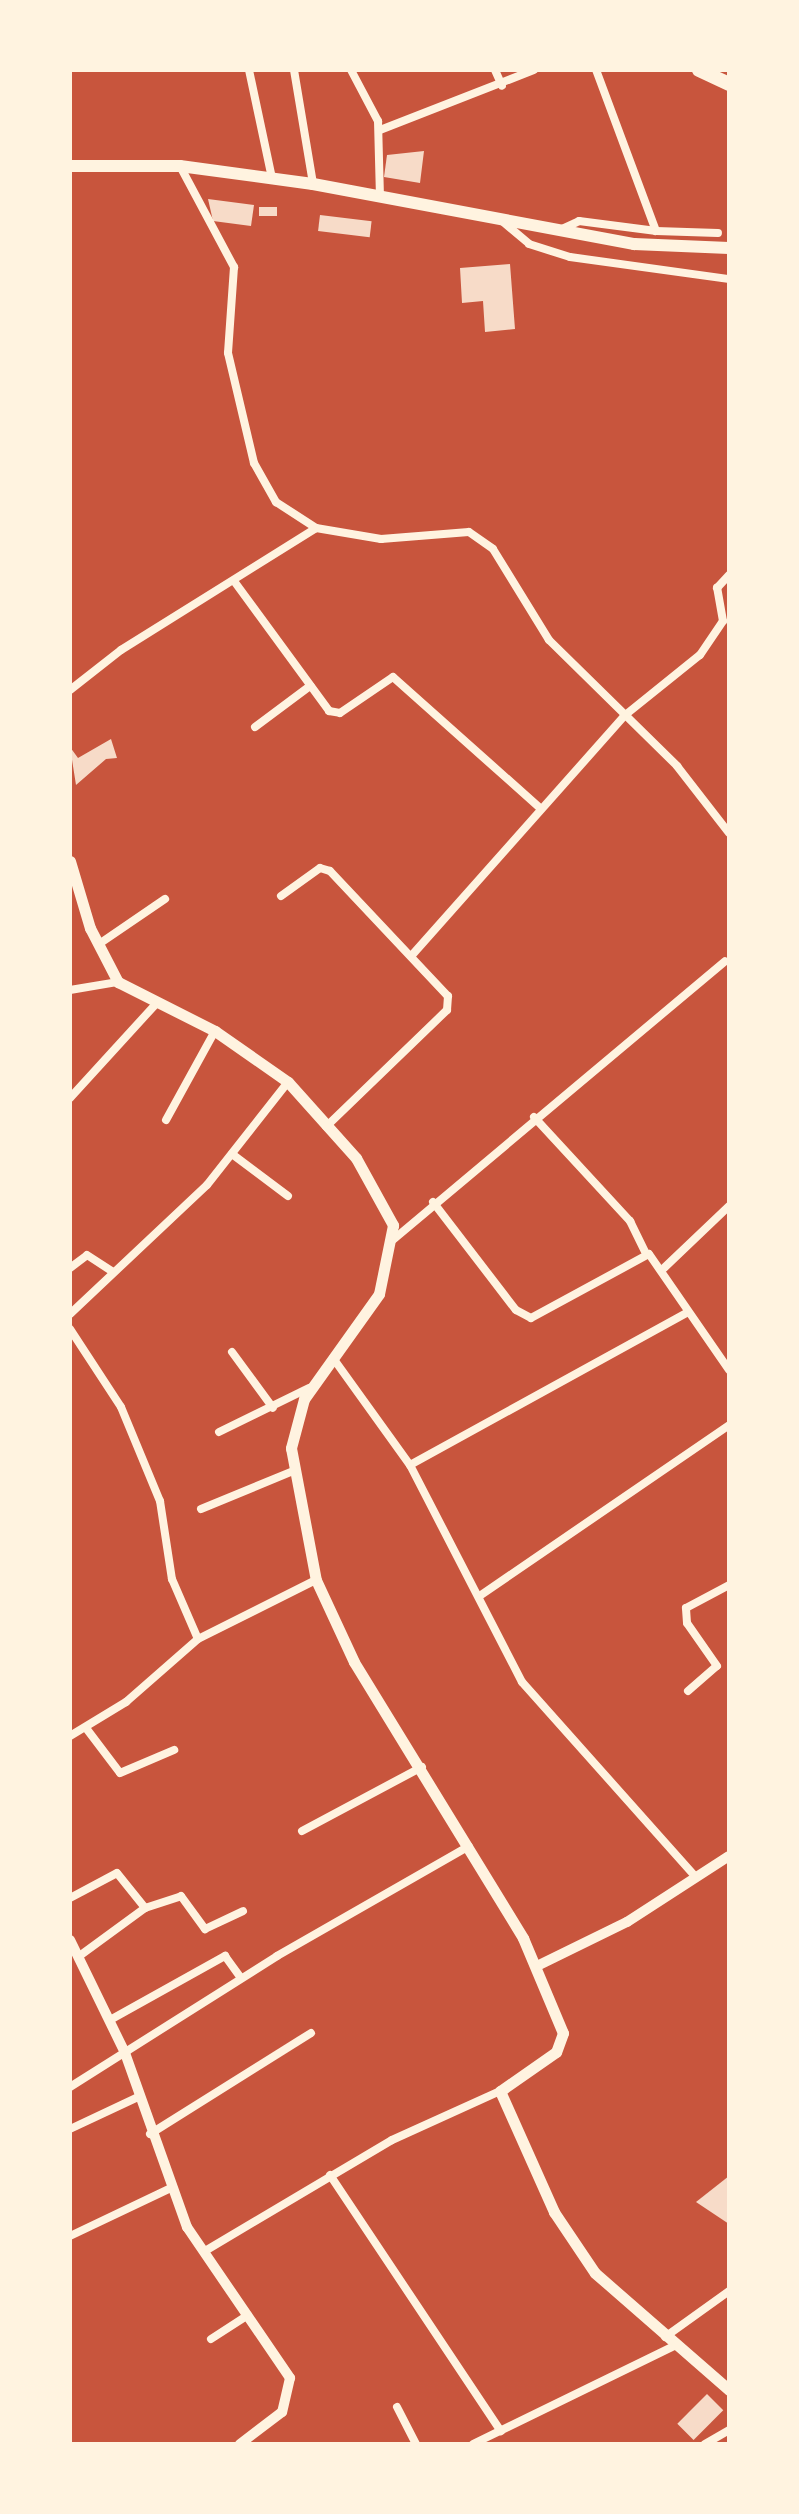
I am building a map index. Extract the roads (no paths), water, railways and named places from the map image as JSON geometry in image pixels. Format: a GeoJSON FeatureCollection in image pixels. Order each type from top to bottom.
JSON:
{"type":"FeatureCollection","features":[{"type":"Feature","properties":{"kind":"highway"},"geometry":{"type":"LineString","coordinates":[[700,70],[729,84]]}},
{"type":"Feature","properties":{"kind":"main road"},"geometry":{"type":"LineString","coordinates":[[70,166],[180,166],[313,184],[559,231],[729,248]]}},
{"type":"Feature","properties":{"kind":"main road"},"geometry":{"type":"LineString","coordinates":[[70,861],[99,944],[118,982],[155,1005],[214,1032],[288,1082],[376,1192],[394,1240],[379,1294],[313,1386],[291,1448],[316,1580],[354,1662],[470,1846],[536,1966],[562,2043],[500,2090],[554,2212],[595,2273],[669,2342],[729,2390]]}},
{"type":"Feature","properties":{"kind":"street"},"geometry":{"type":"LineString","coordinates":[[249,70],[272,180]]}},
{"type":"Feature","properties":{"kind":"street"},"geometry":{"type":"LineString","coordinates":[[294,70],[313,184]]}},
{"type":"Feature","properties":{"kind":"street"},"geometry":{"type":"LineString","coordinates":[[352,70],[380,130],[380,197]]}},
{"type":"Feature","properties":{"kind":"street"},"geometry":{"type":"LineString","coordinates":[[496,70],[502,86]]}},
{"type":"Feature","properties":{"kind":"street"},"geometry":{"type":"LineString","coordinates":[[380,130],[502,86],[534,70]]}},
{"type":"Feature","properties":{"kind":"street"},"geometry":{"type":"LineString","coordinates":[[596,70],[656,231]]}},
{"type":"Feature","properties":{"kind":"street"},"geometry":{"type":"LineString","coordinates":[[180,166],[234,266],[228,353],[254,463],[276,502],[316,528],[380,539],[469,532],[486,540],[549,640],[677,766],[729,833]]}},
{"type":"Feature","properties":{"kind":"street"},"geometry":{"type":"LineString","coordinates":[[559,231],[578,220],[656,231],[718,233]]}},
{"type":"Feature","properties":{"kind":"street"},"geometry":{"type":"LineString","coordinates":[[502,221],[530,244],[570,257],[729,279]]}},
{"type":"Feature","properties":{"kind":"street"},"geometry":{"type":"LineString","coordinates":[[70,690],[121,650],[316,528]]}},
{"type":"Feature","properties":{"kind":"street"},"geometry":{"type":"LineString","coordinates":[[413,954],[624,716],[700,654],[723,621],[717,588],[729,575]]}},
{"type":"Feature","properties":{"kind":"street"},"geometry":{"type":"LineString","coordinates":[[234,580],[310,686],[337,714],[393,676],[541,809]]}},
{"type":"Feature","properties":{"kind":"street"},"geometry":{"type":"LineString","coordinates":[[254,727],[310,686]]}},
{"type":"Feature","properties":{"kind":"street"},"geometry":{"type":"LineString","coordinates":[[281,896],[325,868],[413,954],[448,996],[448,1010],[326,1127]]}},
{"type":"Feature","properties":{"kind":"street"},"geometry":{"type":"LineString","coordinates":[[99,944],[165,899]]}},
{"type":"Feature","properties":{"kind":"street"},"geometry":{"type":"LineString","coordinates":[[394,1240],[534,1116],[724,961]]}},
{"type":"Feature","properties":{"kind":"street"},"geometry":{"type":"LineString","coordinates":[[70,990],[118,982]]}},
{"type":"Feature","properties":{"kind":"street"},"geometry":{"type":"LineString","coordinates":[[70,1098],[155,1005]]}},
{"type":"Feature","properties":{"kind":"street"},"geometry":{"type":"LineString","coordinates":[[166,1120],[214,1032]]}},
{"type":"Feature","properties":{"kind":"street"},"geometry":{"type":"LineString","coordinates":[[70,1314],[232,1154],[288,1082]]}},
{"type":"Feature","properties":{"kind":"street"},"geometry":{"type":"LineString","coordinates":[[534,1116],[630,1221],[645,1252],[664,1268],[688,1312],[729,1370]]}},
{"type":"Feature","properties":{"kind":"street"},"geometry":{"type":"LineString","coordinates":[[232,1154],[288,1196]]}},
{"type":"Feature","properties":{"kind":"street"},"geometry":{"type":"LineString","coordinates":[[433,1202],[516,1310],[531,1318],[645,1252]]}},
{"type":"Feature","properties":{"kind":"street"},"geometry":{"type":"LineString","coordinates":[[664,1268],[729,1206]]}},
{"type":"Feature","properties":{"kind":"street"},"geometry":{"type":"LineString","coordinates":[[70,1268],[86,1255],[112,1271]]}},
{"type":"Feature","properties":{"kind":"street"},"geometry":{"type":"LineString","coordinates":[[410,1466],[688,1312]]}},
{"type":"Feature","properties":{"kind":"street"},"geometry":{"type":"LineString","coordinates":[[70,1329],[134,1438],[160,1501],[172,1579],[198,1639]]}},
{"type":"Feature","properties":{"kind":"street"},"geometry":{"type":"LineString","coordinates":[[232,1352],[272,1408]]}},
{"type":"Feature","properties":{"kind":"street"},"geometry":{"type":"LineString","coordinates":[[333,1358],[410,1466],[481,1596],[522,1682],[694,1875]]}},
{"type":"Feature","properties":{"kind":"street"},"geometry":{"type":"LineString","coordinates":[[219,1432],[313,1386]]}},
{"type":"Feature","properties":{"kind":"street"},"geometry":{"type":"LineString","coordinates":[[481,1596],[645,1476],[729,1425]]}},
{"type":"Feature","properties":{"kind":"street"},"geometry":{"type":"LineString","coordinates":[[200,1509],[293,1471]]}},
{"type":"Feature","properties":{"kind":"street"},"geometry":{"type":"LineString","coordinates":[[70,1736],[86,1728],[198,1639],[316,1580]]}},
{"type":"Feature","properties":{"kind":"street"},"geometry":{"type":"LineString","coordinates":[[688,1691],[717,1666],[687,1623],[686,1608],[729,1585]]}},
{"type":"Feature","properties":{"kind":"street"},"geometry":{"type":"LineString","coordinates":[[86,1728],[120,1773],[174,1750]]}},
{"type":"Feature","properties":{"kind":"street"},"geometry":{"type":"LineString","coordinates":[[302,1831],[422,1767]]}},
{"type":"Feature","properties":{"kind":"street"},"geometry":{"type":"LineString","coordinates":[[70,2087],[242,1978],[470,1846]]}},
{"type":"Feature","properties":{"kind":"street"},"geometry":{"type":"LineString","coordinates":[[536,1966],[627,1922],[694,1875],[729,1856]]}},
{"type":"Feature","properties":{"kind":"street"},"geometry":{"type":"LineString","coordinates":[[70,1898],[117,1873],[145,1908]]}},
{"type":"Feature","properties":{"kind":"street"},"geometry":{"type":"LineString","coordinates":[[78,1957],[145,1908],[181,1896],[206,1929],[244,1911]]}},
{"type":"Feature","properties":{"kind":"street"},"geometry":{"type":"LineString","coordinates":[[70,1940],[125,2054],[172,2188],[205,2252],[292,2385],[282,2412],[240,2444]]}},
{"type":"Feature","properties":{"kind":"street"},"geometry":{"type":"LineString","coordinates":[[110,2020],[225,1956],[242,1978]]}},
{"type":"Feature","properties":{"kind":"street"},"geometry":{"type":"LineString","coordinates":[[150,2134],[311,2033]]}},
{"type":"Feature","properties":{"kind":"street"},"geometry":{"type":"LineString","coordinates":[[205,2252],[330,2175],[500,2090]]}},
{"type":"Feature","properties":{"kind":"street"},"geometry":{"type":"LineString","coordinates":[[70,2129],[138,2097]]}},
{"type":"Feature","properties":{"kind":"street"},"geometry":{"type":"LineString","coordinates":[[330,2175],[500,2430]]}},
{"type":"Feature","properties":{"kind":"street"},"geometry":{"type":"LineString","coordinates":[[70,2236],[172,2188]]}},
{"type":"Feature","properties":{"kind":"street"},"geometry":{"type":"LineString","coordinates":[[473,2444],[669,2342],[729,2291]]}},
{"type":"Feature","properties":{"kind":"street"},"geometry":{"type":"LineString","coordinates":[[211,2338],[248,2315]]}},
{"type":"Feature","properties":{"kind":"street"},"geometry":{"type":"LineString","coordinates":[[396,2408],[416,2444]]}},
{"type":"Feature","properties":{"kind":"street"},"geometry":{"type":"LineString","coordinates":[[705,2444],[729,2430]]}}]}
